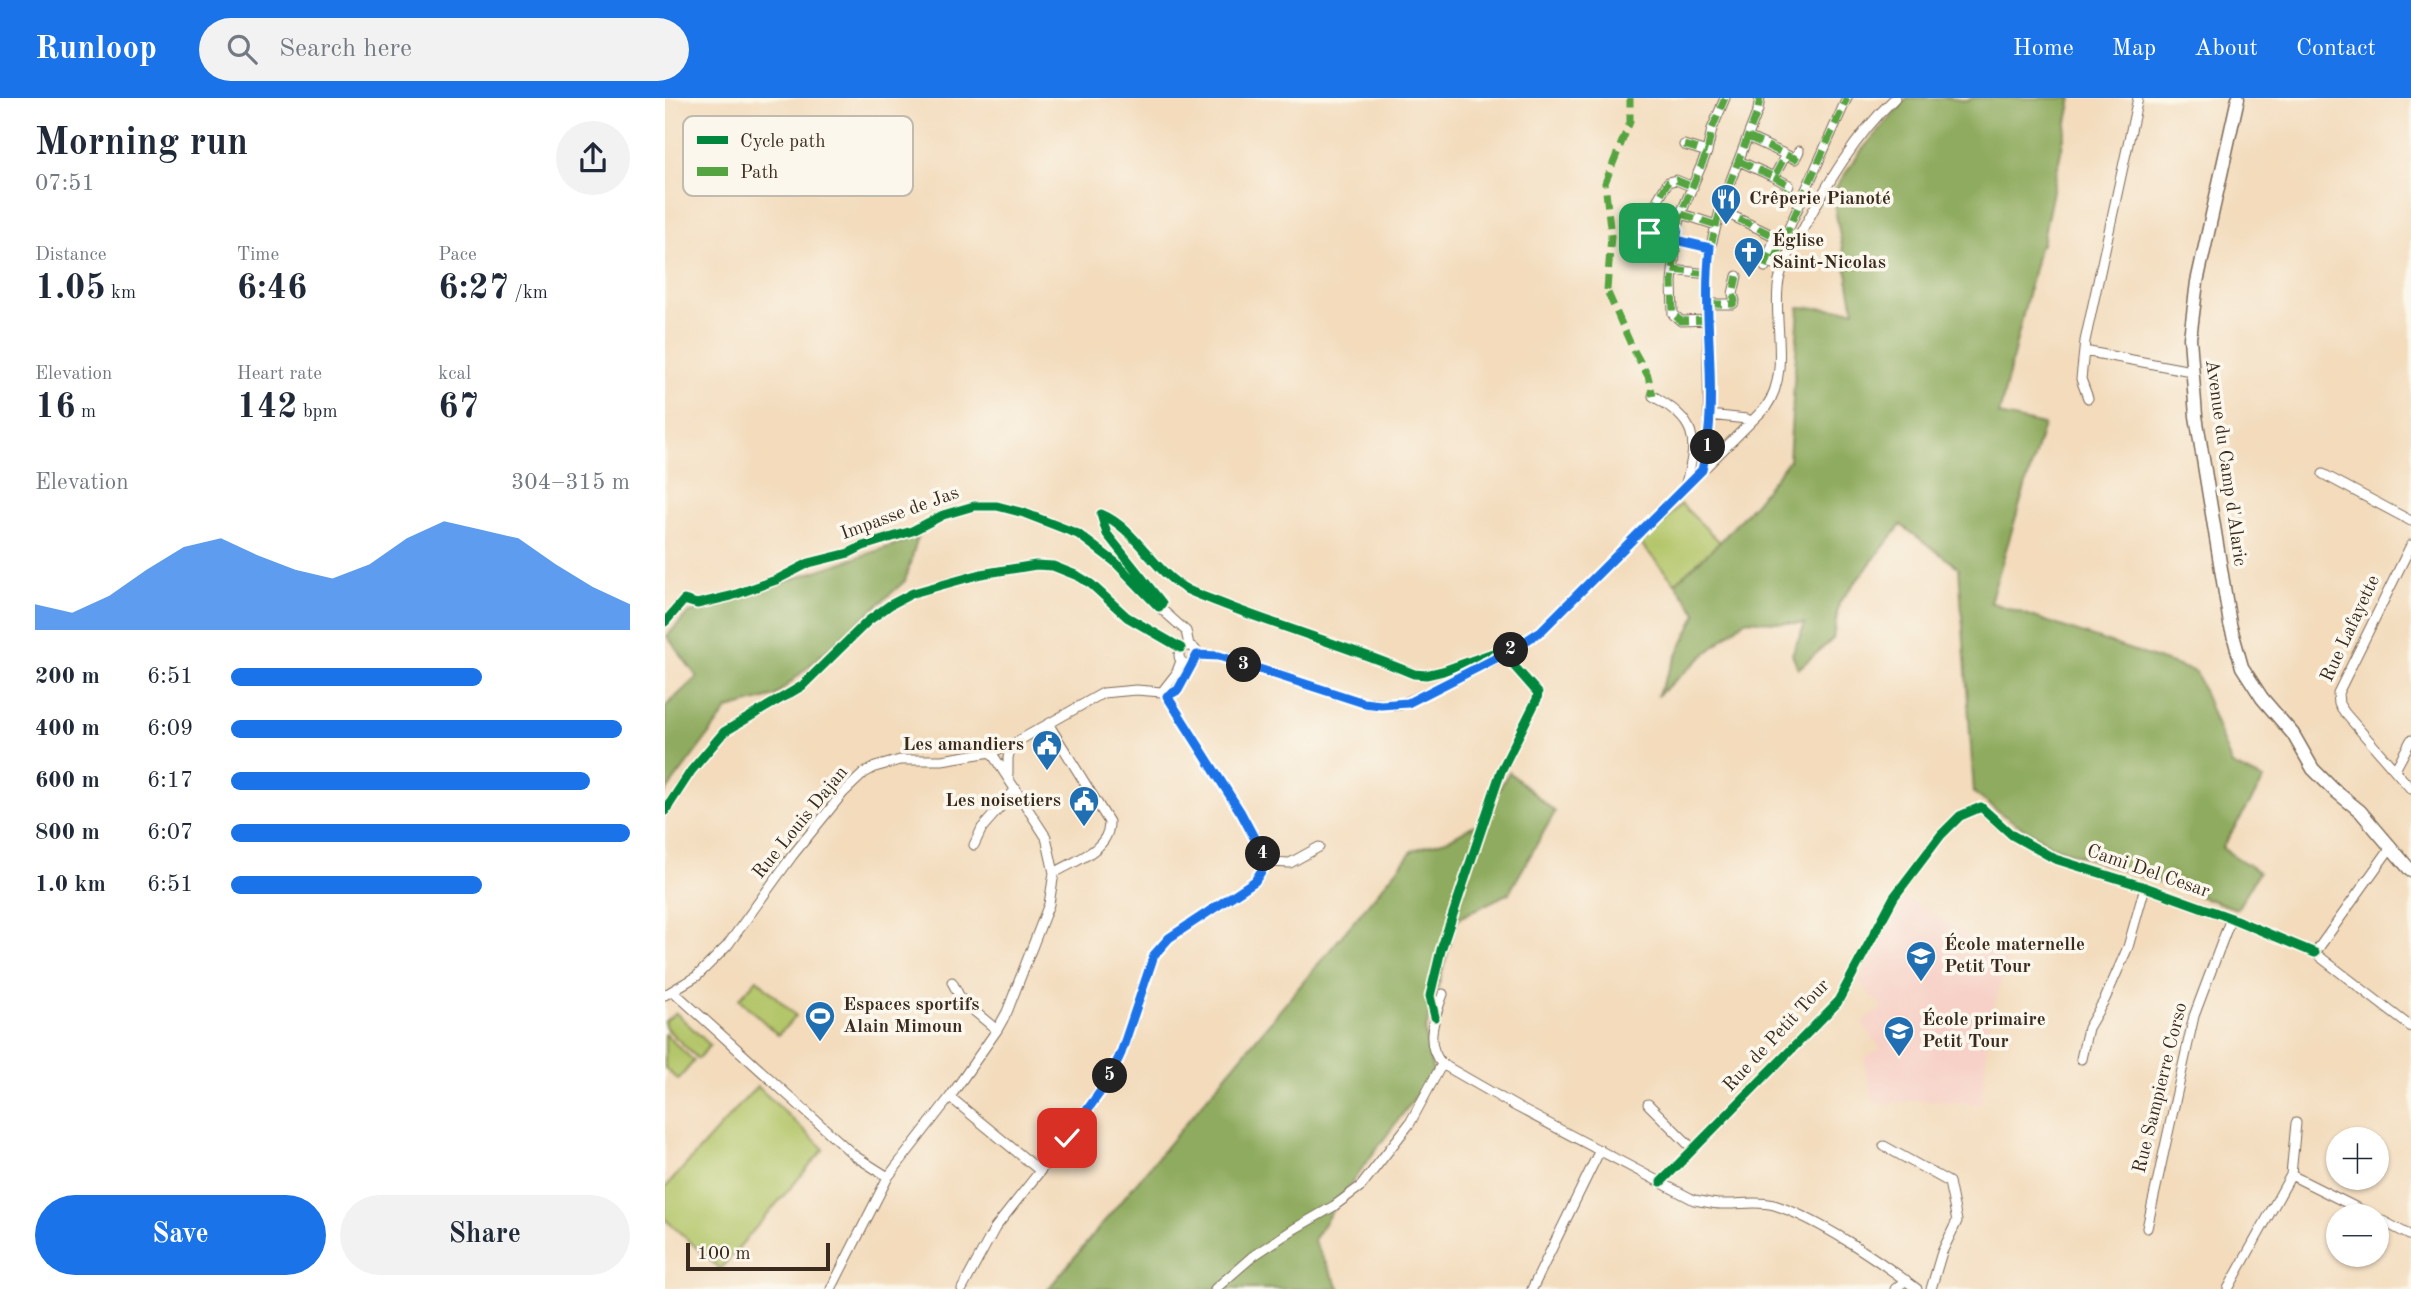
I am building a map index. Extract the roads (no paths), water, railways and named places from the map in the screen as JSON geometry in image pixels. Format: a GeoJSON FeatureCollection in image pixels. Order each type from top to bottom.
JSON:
{"type":"FeatureCollection","features":[{"type":"Feature","properties":{"kind":"main road","name":"Avenue du Camp d'Alaric"},"geometry":{"type":"LineString","coordinates":[[2238,98],[2197,282],[2190,338],[2196,416],[2230,624],[2242,667],[2262,698],[2293,734],[2313,769],[2360,811],[2411,871]]}},
{"type":"Feature","properties":{"kind":"street"},"geometry":{"type":"LineString","coordinates":[[1709,320],[1681,321],[1673,314],[1673,270],[1682,214],[1725,98]]}},
{"type":"Feature","properties":{"kind":"street"},"geometry":{"type":"LineString","coordinates":[[1702,470],[1709,443],[1710,248],[1720,205],[1748,137],[1760,98]]}},
{"type":"Feature","properties":{"kind":"street"},"geometry":{"type":"LineString","coordinates":[[1771,263],[1847,98]]}},
{"type":"Feature","properties":{"kind":"street"},"geometry":{"type":"LineString","coordinates":[[1771,263],[1850,149],[1895,98]]}},
{"type":"Feature","properties":{"kind":"street"},"geometry":{"type":"LineString","coordinates":[[2088,398],[2081,379],[2084,351],[2138,98]]}},
{"type":"Feature","properties":{"kind":"street"},"geometry":{"type":"LineString","coordinates":[[1748,137],[1795,159],[1799,151]]}},
{"type":"Feature","properties":{"kind":"street"},"geometry":{"type":"LineString","coordinates":[[1684,145],[1707,152]]}},
{"type":"Feature","properties":{"kind":"street"},"geometry":{"type":"LineString","coordinates":[[1774,177],[1783,160]]}},
{"type":"Feature","properties":{"kind":"street"},"geometry":{"type":"LineString","coordinates":[[1739,161],[1789,185],[1786,193]]}},
{"type":"Feature","properties":{"kind":"street"},"geometry":{"type":"LineString","coordinates":[[1649,233],[1653,208],[1668,182],[1676,180],[1693,190]]}},
{"type":"Feature","properties":{"kind":"street"},"geometry":{"type":"LineString","coordinates":[[1181,661],[1187,664],[1195,659],[1219,656],[1364,703],[1408,703],[1499,656],[1554,621],[1774,396],[1778,385],[1777,288],[1771,263],[1774,236],[1720,205]]}},
{"type":"Feature","properties":{"kind":"street"},"geometry":{"type":"LineString","coordinates":[[1682,214],[1716,225]]}},
{"type":"Feature","properties":{"kind":"street"},"geometry":{"type":"LineString","coordinates":[[1650,222],[1678,229]]}},
{"type":"Feature","properties":{"kind":"street"},"geometry":{"type":"LineString","coordinates":[[1676,240],[1710,248]]}},
{"type":"Feature","properties":{"kind":"street"},"geometry":{"type":"LineString","coordinates":[[1673,270],[1708,273]]}},
{"type":"Feature","properties":{"kind":"street"},"geometry":{"type":"LineString","coordinates":[[1708,304],[1733,304],[1735,281]]}},
{"type":"Feature","properties":{"kind":"street"},"geometry":{"type":"LineString","coordinates":[[2084,351],[2191,371]]}},
{"type":"Feature","properties":{"kind":"street"},"geometry":{"type":"LineString","coordinates":[[1653,396],[1682,415],[1692,433],[1693,459],[1686,485]]}},
{"type":"Feature","properties":{"kind":"street"},"geometry":{"type":"LineString","coordinates":[[1709,415],[1747,419],[1749,422]]}},
{"type":"Feature","properties":{"kind":"street"},"geometry":{"type":"LineString","coordinates":[[2323,474],[2411,521]]}},
{"type":"Feature","properties":{"kind":"street","name":"Impasse de Jas"},"geometry":{"type":"LineString","coordinates":[[665,622],[684,600],[697,604],[731,596],[776,580],[809,563],[849,553],[863,545],[912,531],[943,515],[974,506],[997,506],[1024,513],[1078,534],[1115,562],[1159,607]]}},
{"type":"Feature","properties":{"kind":"street"},"geometry":{"type":"LineString","coordinates":[[1165,694],[1181,661],[1179,653],[1185,647],[1186,631],[1159,607],[1162,603],[1107,534],[1101,514],[1116,520],[1162,572],[1188,590],[1414,674],[1426,675],[1443,671],[1493,653],[1507,658],[1538,693]]}},
{"type":"Feature","properties":{"kind":"street","name":"Rue Lafayette"},"geometry":{"type":"LineString","coordinates":[[2411,545],[2338,693],[2339,704],[2345,713],[2411,789]]}},
{"type":"Feature","properties":{"kind":"street"},"geometry":{"type":"LineString","coordinates":[[665,811],[691,771],[724,732],[802,686],[868,621],[913,593],[981,574],[1036,565],[1053,566],[1084,580],[1127,617],[1185,647],[1196,649],[1195,659],[1178,690],[1165,694]]}},
{"type":"Feature","properties":{"kind":"street","name":"Rue Louis Dajan"},"geometry":{"type":"LineString","coordinates":[[669,993],[697,976],[727,946],[792,856],[843,793],[865,773],[900,760],[942,760],[991,752],[1049,725],[1103,693],[1136,690],[1165,694]]}},
{"type":"Feature","properties":{"kind":"street"},"geometry":{"type":"LineString","coordinates":[[1165,694],[1241,813],[1267,862]]}},
{"type":"Feature","properties":{"kind":"street"},"geometry":{"type":"LineString","coordinates":[[1049,725],[1109,822],[1109,832],[1099,846],[1054,873]]}},
{"type":"Feature","properties":{"kind":"street"},"geometry":{"type":"LineString","coordinates":[[2395,770],[2411,740]]}},
{"type":"Feature","properties":{"kind":"street"},"geometry":{"type":"LineString","coordinates":[[1008,776],[1011,745]]}},
{"type":"Feature","properties":{"kind":"street"},"geometry":{"type":"LineString","coordinates":[[831,1289],[888,1177],[950,1097],[997,1030],[1015,992],[1049,904],[1054,873],[1046,837],[991,752]]}},
{"type":"Feature","properties":{"kind":"street"},"geometry":{"type":"LineString","coordinates":[[974,845],[982,828],[1016,789]]}},
{"type":"Feature","properties":{"kind":"street","name":"Cami Del Cesar"},"geometry":{"type":"LineString","coordinates":[[1981,807],[2012,835],[2055,859],[2231,918],[2315,953],[2411,1027]]}},
{"type":"Feature","properties":{"kind":"street","name":"Rue de Petit Tour"},"geometry":{"type":"LineString","coordinates":[[1661,1182],[1837,1003],[1894,897],[1941,835],[1960,816],[1981,807]]}},
{"type":"Feature","properties":{"kind":"street"},"geometry":{"type":"LineString","coordinates":[[1267,862],[1290,863],[1319,846]]}},
{"type":"Feature","properties":{"kind":"street"},"geometry":{"type":"LineString","coordinates":[[2315,953],[2391,847]]}},
{"type":"Feature","properties":{"kind":"street"},"geometry":{"type":"LineString","coordinates":[[962,1289],[995,1228],[1067,1138],[1108,1081],[1121,1053],[1154,955],[1169,938],[1255,881],[1267,862]]}},
{"type":"Feature","properties":{"kind":"street"},"geometry":{"type":"LineString","coordinates":[[2081,1059],[2088,1028],[2129,947],[2145,887]]}},
{"type":"Feature","properties":{"kind":"street","name":"Rue Sampierre Corso"},"geometry":{"type":"LineString","coordinates":[[2147,1228],[2194,1016],[2231,918]]}},
{"type":"Feature","properties":{"kind":"street"},"geometry":{"type":"LineString","coordinates":[[952,982],[962,1001],[997,1030]]}},
{"type":"Feature","properties":{"kind":"street"},"geometry":{"type":"LineString","coordinates":[[669,993],[855,1156],[888,1177]]}},
{"type":"Feature","properties":{"kind":"street"},"geometry":{"type":"LineString","coordinates":[[1443,994],[1430,1037],[1442,1064],[1517,1107],[1694,1199],[1722,1204],[1748,1201],[1773,1205],[1815,1223],[1917,1289]]}},
{"type":"Feature","properties":{"kind":"street"},"geometry":{"type":"LineString","coordinates":[[1215,1289],[1252,1256],[1334,1206],[1361,1186],[1410,1122],[1442,1064]]}},
{"type":"Feature","properties":{"kind":"street"},"geometry":{"type":"LineString","coordinates":[[950,1097],[1039,1170]]}},
{"type":"Feature","properties":{"kind":"street"},"geometry":{"type":"LineString","coordinates":[[1648,1104],[1693,1149]]}},
{"type":"Feature","properties":{"kind":"street"},"geometry":{"type":"LineString","coordinates":[[2228,1289],[2291,1175],[2296,1123]]}},
{"type":"Feature","properties":{"kind":"street"},"geometry":{"type":"LineString","coordinates":[[1884,1146],[1949,1182],[1957,1221],[1942,1252],[1931,1289]]}},
{"type":"Feature","properties":{"kind":"street"},"geometry":{"type":"LineString","coordinates":[[1532,1289],[1600,1150]]}},
{"type":"Feature","properties":{"kind":"street"},"geometry":{"type":"LineString","coordinates":[[2291,1175],[2349,1204]]}},
{"type":"Feature","properties":{"kind":"street"},"geometry":{"type":"LineString","coordinates":[[2389,1224],[2411,1236]]}},
{"type":"Feature","properties":{"kind":"street"},"geometry":{"type":"LineString","coordinates":[[1895,1289],[1906,1280]]}},
{"type":"Feature","properties":{"kind":"tunnel"},"geometry":{"type":"LineString","coordinates":[[1754,257],[1764,261]]}},
{"type":"Feature","properties":{"kind":"place","name":"Crêperie Pianoté"},"geometry":{"type":"Point","coordinates":[1726,226]}},
{"type":"Feature","properties":{"kind":"place","name":"Église Saint-Nicolas"},"geometry":{"type":"Point","coordinates":[1749,279]}},
{"type":"Feature","properties":{"kind":"place","name":"Les amandiers"},"geometry":{"type":"Point","coordinates":[1047,772]}},
{"type":"Feature","properties":{"kind":"place","name":"Les noisetiers"},"geometry":{"type":"Point","coordinates":[1084,828]}},
{"type":"Feature","properties":{"kind":"place","name":"École maternelle Petit Tour"},"geometry":{"type":"Point","coordinates":[1921,983]}},
{"type":"Feature","properties":{"kind":"place","name":"Espaces sportifs Alain Mimoun"},"geometry":{"type":"Point","coordinates":[820,1043]}},
{"type":"Feature","properties":{"kind":"place","name":"École primaire Petit Tour"},"geometry":{"type":"Point","coordinates":[1899,1058]}}]}
